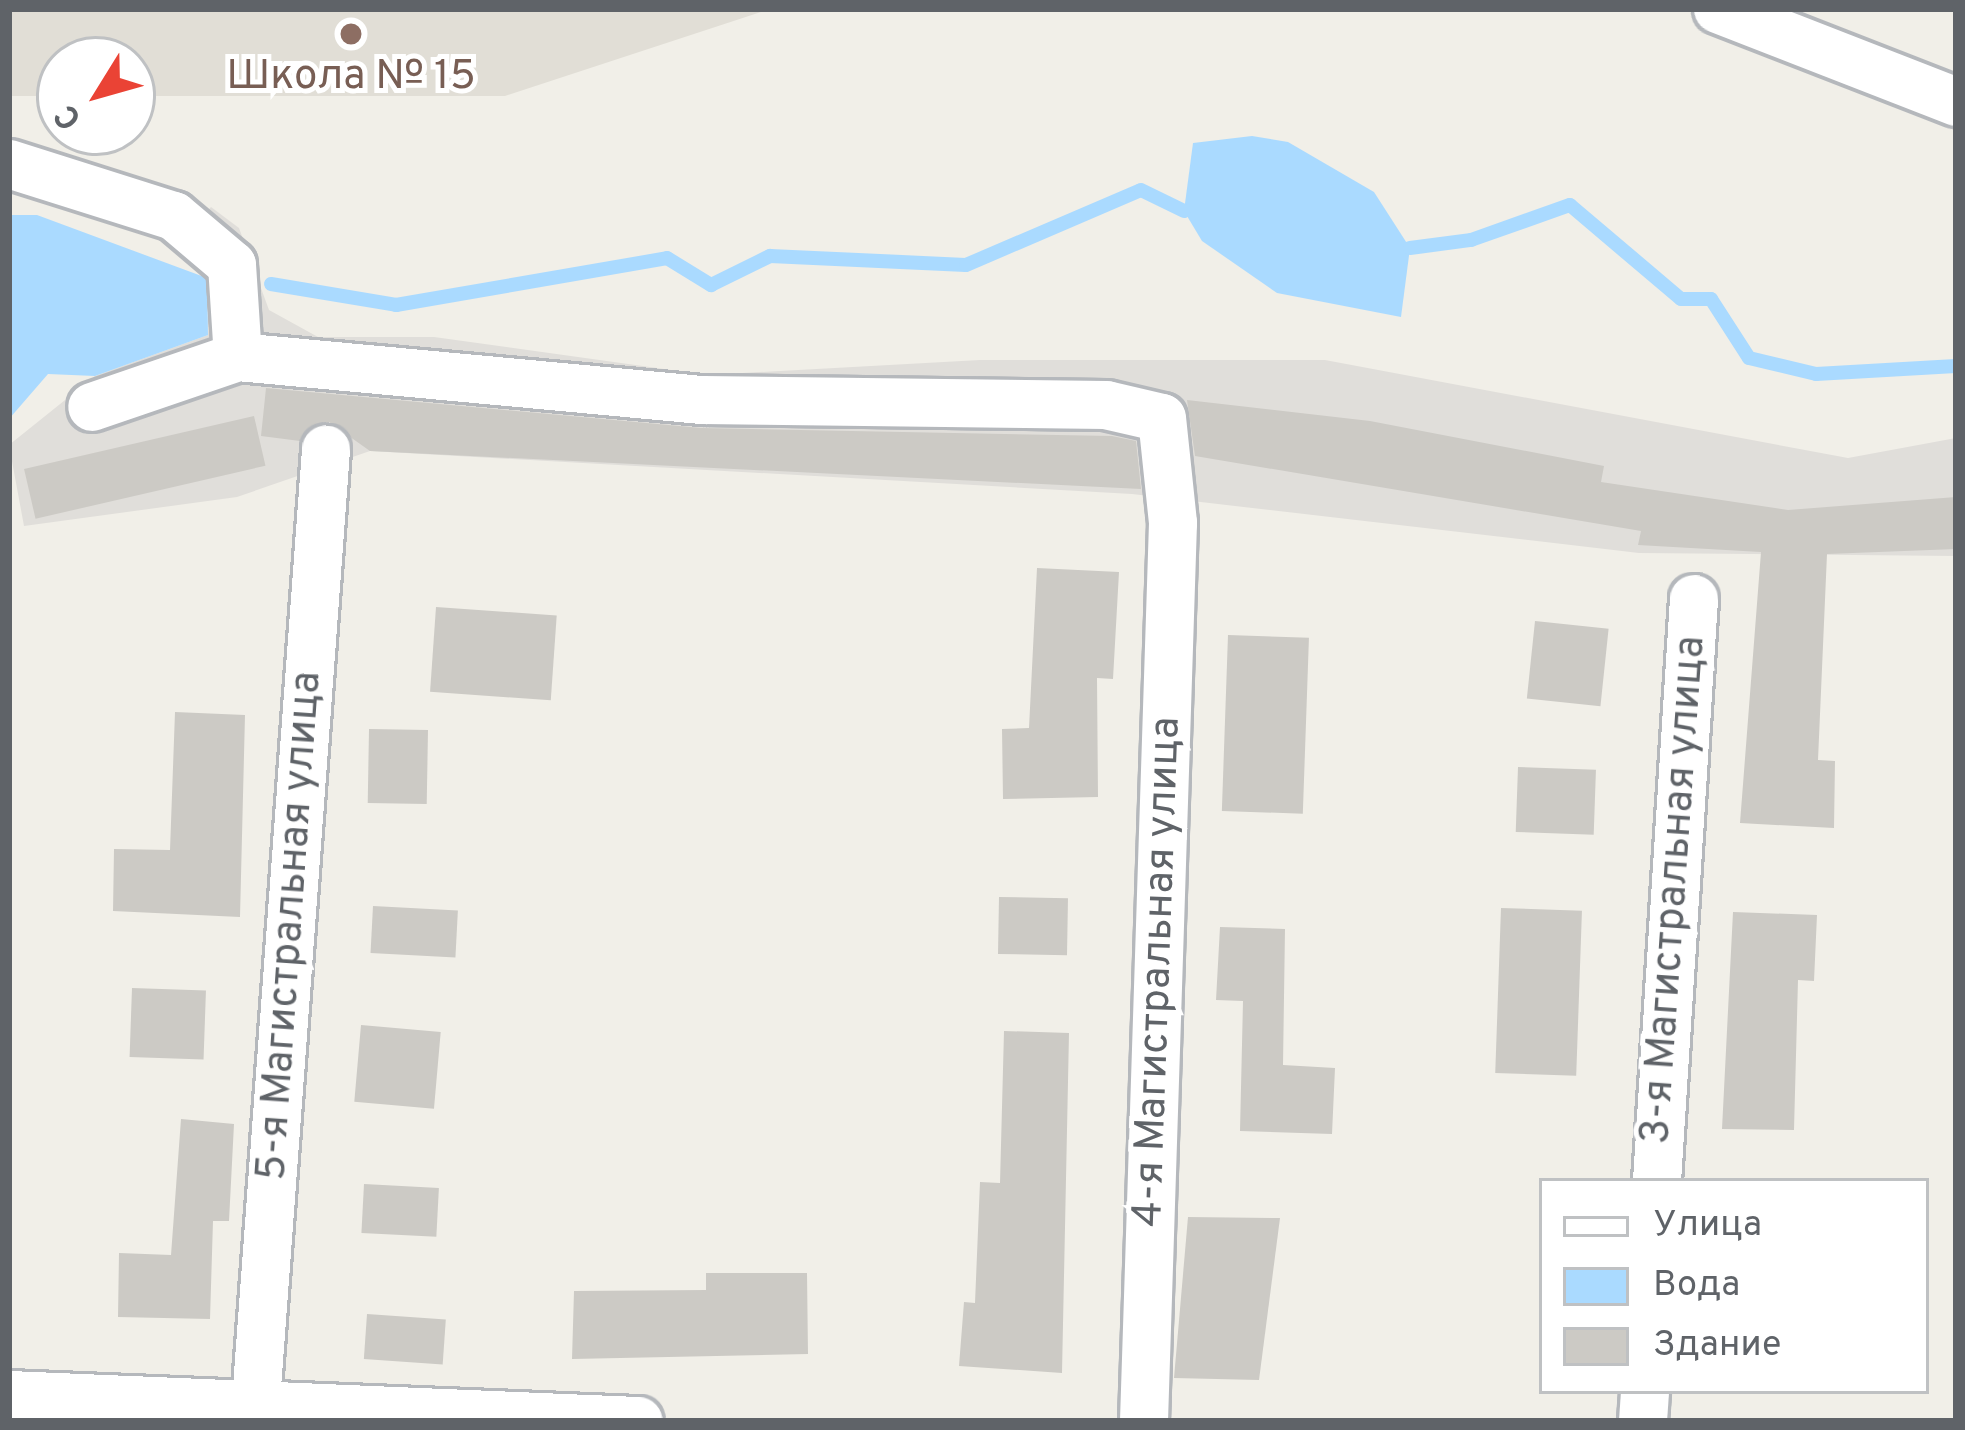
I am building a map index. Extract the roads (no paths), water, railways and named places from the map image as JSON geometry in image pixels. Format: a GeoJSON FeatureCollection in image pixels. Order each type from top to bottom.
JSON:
{"type":"FeatureCollection","features":[{"type":"Feature","properties":{"kind":"street"},"geometry":{"type":"LineString","coordinates":[[1718,9],[1956,102]]}},
{"type":"Feature","properties":{"kind":"street"},"geometry":{"type":"LineString","coordinates":[[9,164],[174,216],[232,265],[238,358],[92,407]]}},
{"type":"Feature","properties":{"kind":"street","name":"4-я Магистральная улица"},"geometry":{"type":"LineString","coordinates":[[238,358],[704,400],[1106,405],[1162,418],[1173,523],[1144,1421]]}},
{"type":"Feature","properties":{"kind":"street","name":"5-я Магистральная улица"},"geometry":{"type":"LineString","coordinates":[[256,1401],[326,450]]}},
{"type":"Feature","properties":{"kind":"street","name":"3-я Магистральная улица"},"geometry":{"type":"LineString","coordinates":[[1657,1178],[1694,599]]}},
{"type":"Feature","properties":{"kind":"street"},"geometry":{"type":"LineString","coordinates":[[9,1395],[256,1401],[638,1421]]}},
{"type":"Feature","properties":{"kind":"water"},"geometry":{"type":"Polygon","coordinates":[[[1252,136],[1288,142],[1374,192],[1410,248],[1401,317],[1277,293],[1202,241],[1184,211],[1193,143],[1252,136]]]}},
{"type":"Feature","properties":{"kind":"water"},"geometry":{"type":"Polygon","coordinates":[[[9,215],[37,215],[207,278],[208,335],[95,376],[48,374],[9,419],[9,215]]]}},
{"type":"Feature","properties":{"kind":"waterway"},"geometry":{"type":"LineString","coordinates":[[271,284],[396,305],[667,258],[711,285],[770,256],[966,265],[1141,190],[1184,211]]}},
{"type":"Feature","properties":{"kind":"waterway"},"geometry":{"type":"LineString","coordinates":[[1410,248],[1471,240],[1570,205],[1681,299],[1711,299],[1749,358],[1816,374],[1956,366]]}},
{"type":"Feature","properties":{"kind":"place","name":"Школа № 15"},"geometry":{"type":"Point","coordinates":[351,34]}}]}
